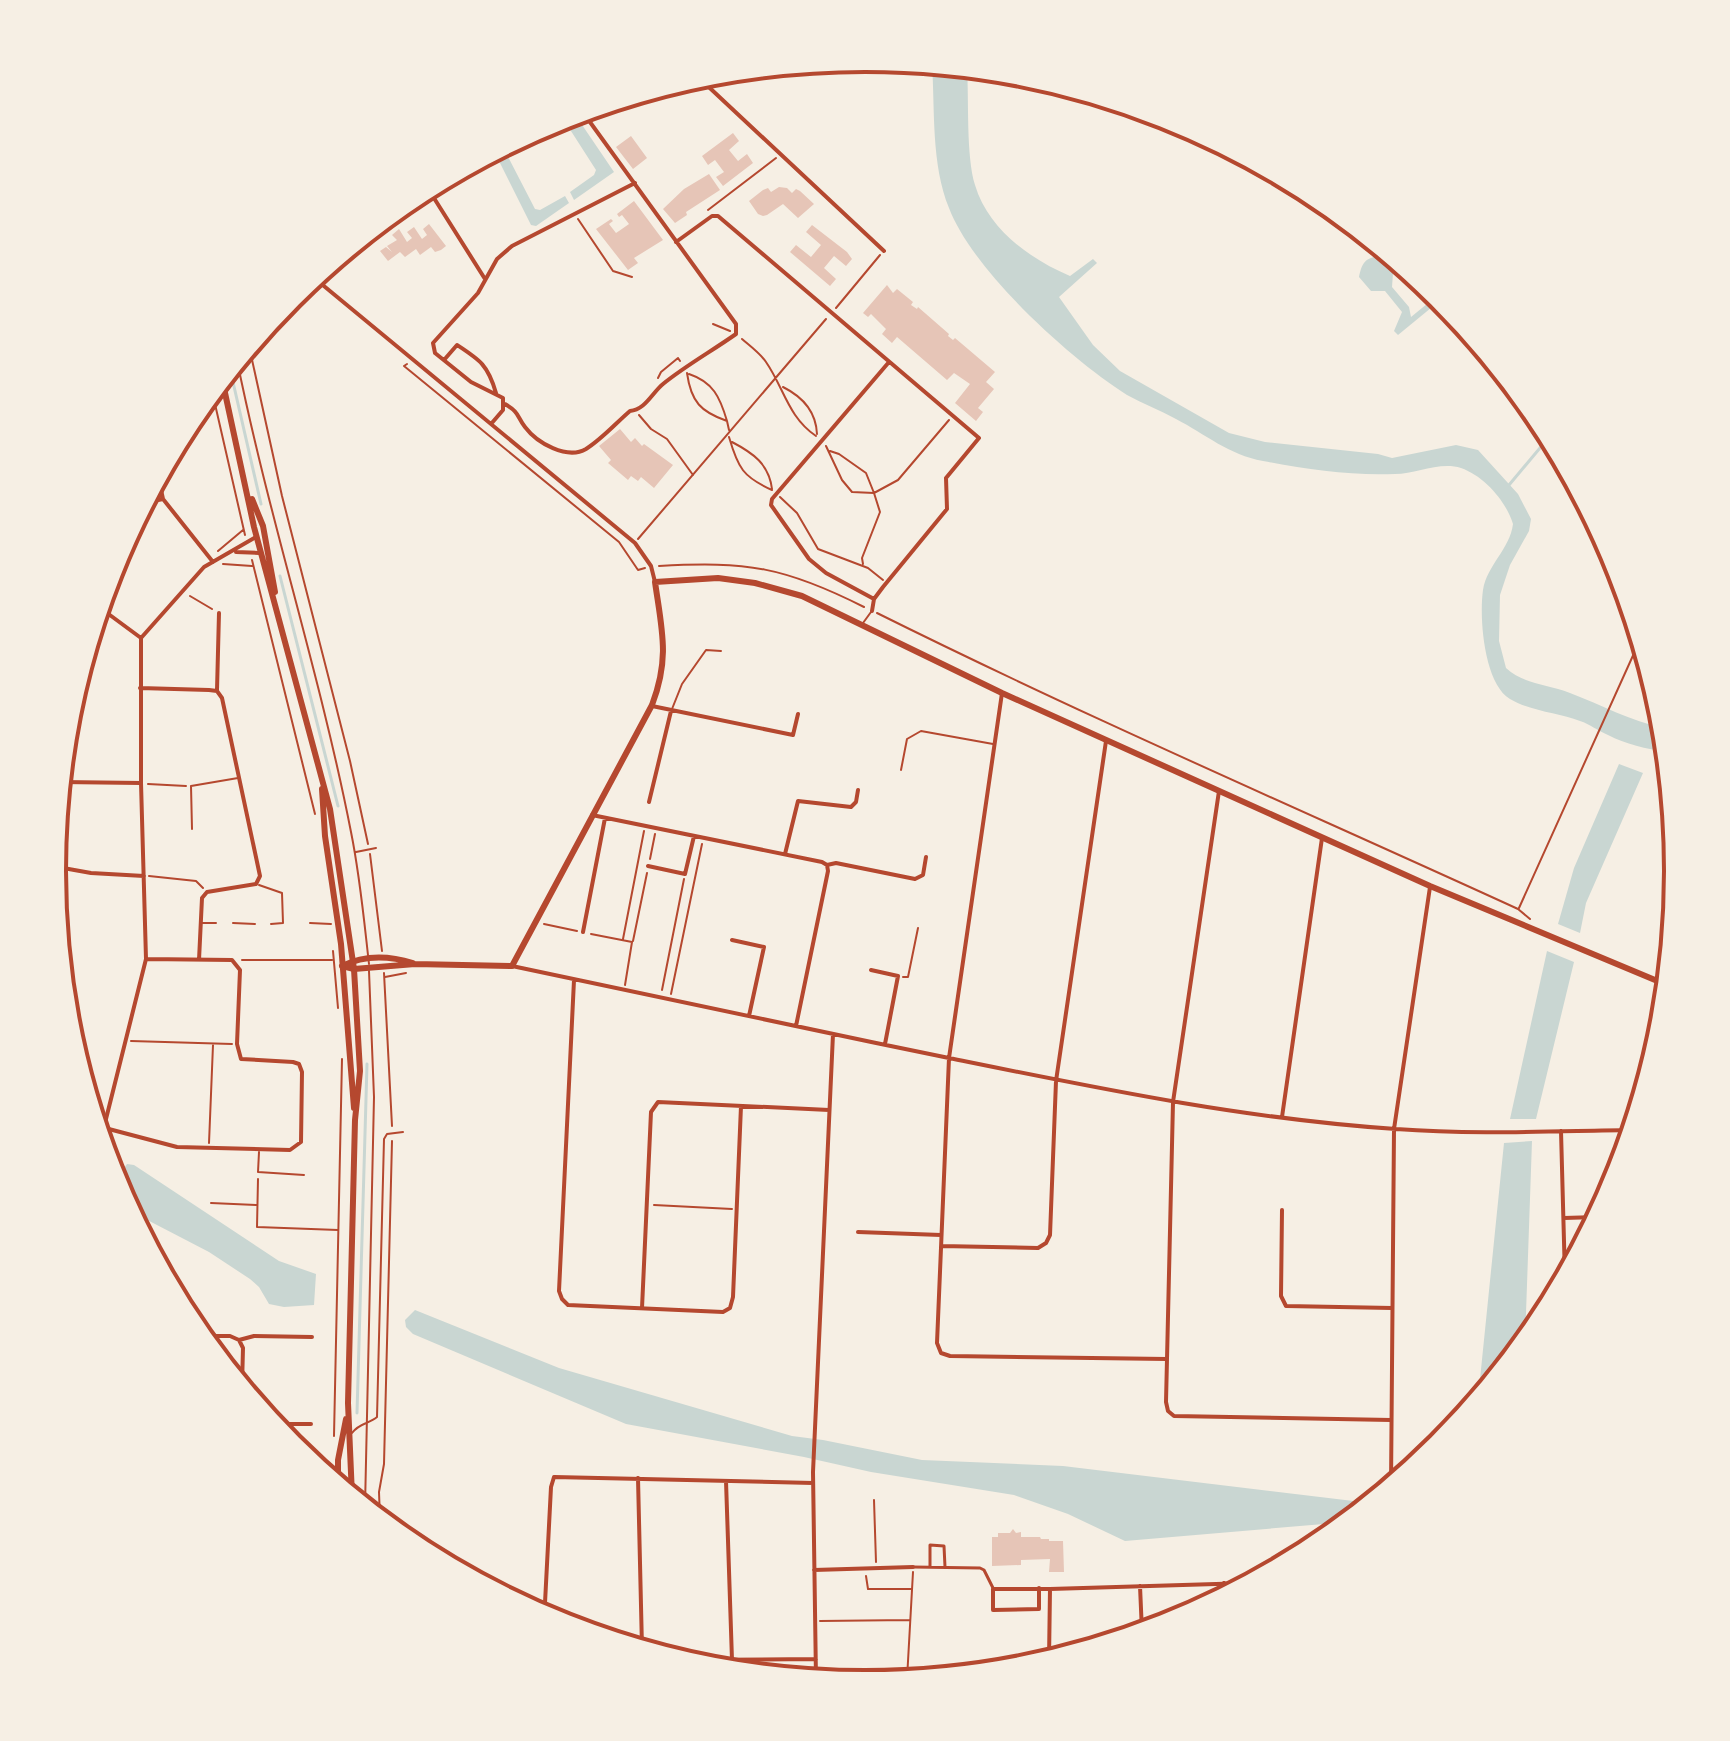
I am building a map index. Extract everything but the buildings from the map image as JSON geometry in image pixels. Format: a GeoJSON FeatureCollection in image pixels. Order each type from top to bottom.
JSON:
{"type":"FeatureCollection","features":[{"type":"Feature","properties":{"kind":"street"},"geometry":{"type":"LineString","coordinates":[[709,87],[884,251]]}},
{"type":"Feature","properties":{"kind":"street"},"geometry":{"type":"LineString","coordinates":[[589,121],[635,183],[736,324],[736,334],[660,386],[636,411],[630,411],[584,451],[559,451],[525,427],[519,412],[505,404],[503,398],[471,382],[435,353],[433,343],[478,293],[497,259],[512,246],[635,183]]}},
{"type":"Feature","properties":{"kind":"street"},"geometry":{"type":"LineString","coordinates":[[434,198],[485,279]]}},
{"type":"Feature","properties":{"kind":"street"},"geometry":{"type":"LineString","coordinates":[[676,242],[712,216],[718,216],[979,438],[946,478],[947,509],[874,599],[872,611]]}},
{"type":"Feature","properties":{"kind":"street"},"geometry":{"type":"LineString","coordinates":[[323,284],[635,543],[651,566],[664,646],[664,668],[652,705],[512,966]]}},
{"type":"Feature","properties":{"kind":"street"},"geometry":{"type":"LineString","coordinates":[[444,360],[457,345],[483,362],[496,393]]}},
{"type":"Feature","properties":{"kind":"street"},"geometry":{"type":"LineString","coordinates":[[874,599],[826,573],[809,559],[771,505],[774,492],[823,441],[889,362]]}},
{"type":"Feature","properties":{"kind":"street"},"geometry":{"type":"LineString","coordinates":[[225,392],[256,537],[277,606],[337,844],[353,960],[360,1071],[355,1120],[348,1403],[351,1482]]}},
{"type":"Feature","properties":{"kind":"street"},"geometry":{"type":"LineString","coordinates":[[491,424],[505,404]]}},
{"type":"Feature","properties":{"kind":"street"},"geometry":{"type":"LineString","coordinates":[[247,488],[263,526],[277,606]]}},
{"type":"Feature","properties":{"kind":"street"},"geometry":{"type":"LineString","coordinates":[[162,492],[163,499],[213,562]]}},
{"type":"Feature","properties":{"kind":"street"},"geometry":{"type":"LineString","coordinates":[[157,500],[163,499]]}},
{"type":"Feature","properties":{"kind":"street"},"geometry":{"type":"LineString","coordinates":[[106,1120],[146,959],[141,638],[204,567],[256,537]]}},
{"type":"Feature","properties":{"kind":"street"},"geometry":{"type":"LineString","coordinates":[[234,551],[261,553]]}},
{"type":"Feature","properties":{"kind":"street"},"geometry":{"type":"LineString","coordinates":[[655,582],[718,578],[755,583],[802,596],[1106,741],[1430,886],[1656,981]]}},
{"type":"Feature","properties":{"kind":"street"},"geometry":{"type":"LineString","coordinates":[[199,960],[202,898],[207,892],[256,884],[260,876],[222,698],[217,691],[219,613]]}},
{"type":"Feature","properties":{"kind":"street"},"geometry":{"type":"LineString","coordinates":[[108,614],[141,638]]}},
{"type":"Feature","properties":{"kind":"street"},"geometry":{"type":"LineString","coordinates":[[140,688],[217,691]]}},
{"type":"Feature","properties":{"kind":"street"},"geometry":{"type":"LineString","coordinates":[[1002,693],[949,1058],[937,1343],[941,1353],[950,1356],[1167,1359]]}},
{"type":"Feature","properties":{"kind":"street"},"geometry":{"type":"LineString","coordinates":[[652,705],[793,735],[798,714]]}},
{"type":"Feature","properties":{"kind":"street"},"geometry":{"type":"LineString","coordinates":[[649,802],[671,711]]}},
{"type":"Feature","properties":{"kind":"street"},"geometry":{"type":"LineString","coordinates":[[941,1246],[1038,1248],[1046,1243],[1050,1235],[1056,1081],[1106,741]]}},
{"type":"Feature","properties":{"kind":"street"},"geometry":{"type":"LineString","coordinates":[[322,781],[355,1120]]}},
{"type":"Feature","properties":{"kind":"street"},"geometry":{"type":"LineString","coordinates":[[71,782],[141,783]]}},
{"type":"Feature","properties":{"kind":"street"},"geometry":{"type":"LineString","coordinates":[[785,854],[798,801],[851,807],[856,802],[858,790]]}},
{"type":"Feature","properties":{"kind":"street"},"geometry":{"type":"LineString","coordinates":[[1219,791],[1173,1102],[1168,1411],[1174,1416],[1391,1420]]}},
{"type":"Feature","properties":{"kind":"street"},"geometry":{"type":"LineString","coordinates":[[592,815],[827,865],[836,863],[915,879],[923,875],[926,857]]}},
{"type":"Feature","properties":{"kind":"street"},"geometry":{"type":"LineString","coordinates":[[583,932],[605,818]]}},
{"type":"Feature","properties":{"kind":"street"},"geometry":{"type":"LineString","coordinates":[[648,866],[685,874],[694,836]]}},
{"type":"Feature","properties":{"kind":"street"},"geometry":{"type":"LineString","coordinates":[[1282,1118],[1322,838]]}},
{"type":"Feature","properties":{"kind":"street"},"geometry":{"type":"LineString","coordinates":[[796,1026],[827,865]]}},
{"type":"Feature","properties":{"kind":"street"},"geometry":{"type":"LineString","coordinates":[[66,869],[144,876]]}},
{"type":"Feature","properties":{"kind":"street"},"geometry":{"type":"LineString","coordinates":[[1391,1472],[1394,1129],[1430,886]]}},
{"type":"Feature","properties":{"kind":"street"},"geometry":{"type":"LineString","coordinates":[[732,940],[764,947],[749,1016]]}},
{"type":"Feature","properties":{"kind":"street"},"geometry":{"type":"LineString","coordinates":[[342,966],[353,960],[368,958],[393,958],[415,964]]}},
{"type":"Feature","properties":{"kind":"street"},"geometry":{"type":"LineString","coordinates":[[108,1128],[177,1147],[290,1150],[301,1142],[302,1072],[299,1064],[241,1059],[237,1044],[240,970],[232,960],[146,959]]}},
{"type":"Feature","properties":{"kind":"street"},"geometry":{"type":"LineString","coordinates":[[342,966],[354,969],[415,964],[512,966],[1056,1081],[1282,1118],[1394,1129],[1621,1130]]}},
{"type":"Feature","properties":{"kind":"street"},"geometry":{"type":"LineString","coordinates":[[871,970],[898,976],[885,1045]]}},
{"type":"Feature","properties":{"kind":"street"},"geometry":{"type":"LineString","coordinates":[[574,979],[559,1291],[568,1305],[723,1312],[730,1308],[741,1106]]}},
{"type":"Feature","properties":{"kind":"street"},"geometry":{"type":"LineString","coordinates":[[816,1668],[813,1483],[833,1034]]}},
{"type":"Feature","properties":{"kind":"street"},"geometry":{"type":"LineString","coordinates":[[642,1308],[651,1112],[654,1105],[658,1102],[829,1110]]}},
{"type":"Feature","properties":{"kind":"street"},"geometry":{"type":"LineString","coordinates":[[1561,1131],[1564,1257]]}},
{"type":"Feature","properties":{"kind":"street"},"geometry":{"type":"LineString","coordinates":[[1282,1210],[1281,1296],[1286,1306],[1392,1308]]}},
{"type":"Feature","properties":{"kind":"street"},"geometry":{"type":"LineString","coordinates":[[1563,1218],[1585,1217]]}},
{"type":"Feature","properties":{"kind":"street"},"geometry":{"type":"LineString","coordinates":[[858,1232],[941,1235]]}},
{"type":"Feature","properties":{"kind":"street"},"geometry":{"type":"LineString","coordinates":[[216,1336],[239,1340],[254,1336],[312,1337]]}},
{"type":"Feature","properties":{"kind":"street"},"geometry":{"type":"LineString","coordinates":[[239,1340],[243,1348],[242,1371]]}},
{"type":"Feature","properties":{"kind":"street"},"geometry":{"type":"LineString","coordinates":[[338,1471],[348,1403]]}},
{"type":"Feature","properties":{"kind":"street"},"geometry":{"type":"LineString","coordinates":[[290,1424],[311,1424]]}},
{"type":"Feature","properties":{"kind":"street"},"geometry":{"type":"LineString","coordinates":[[545,1602],[554,1477],[813,1483]]}},
{"type":"Feature","properties":{"kind":"street"},"geometry":{"type":"LineString","coordinates":[[638,1478],[642,1637]]}},
{"type":"Feature","properties":{"kind":"street"},"geometry":{"type":"LineString","coordinates":[[726,1481],[732,1658]]}},
{"type":"Feature","properties":{"kind":"street"},"geometry":{"type":"LineString","coordinates":[[930,1567],[930,1545],[944,1546],[945,1567]]}},
{"type":"Feature","properties":{"kind":"street"},"geometry":{"type":"LineString","coordinates":[[814,1570],[865,1567],[984,1570],[993,1589],[993,1610],[1039,1609],[1039,1588]]}},
{"type":"Feature","properties":{"kind":"street"},"geometry":{"type":"LineString","coordinates":[[993,1589],[1224,1583]]}},
{"type":"Feature","properties":{"kind":"street"},"geometry":{"type":"LineString","coordinates":[[1140,1586],[1141,1620]]}},
{"type":"Feature","properties":{"kind":"street"},"geometry":{"type":"LineString","coordinates":[[1049,1647],[1050,1589]]}},
{"type":"Feature","properties":{"kind":"street"},"geometry":{"type":"LineString","coordinates":[[743,1660],[816,1659]]}},
{"type":"Feature","properties":{"kind":"lane"},"geometry":{"type":"LineString","coordinates":[[240,373],[262,474],[334,752],[355,852],[368,958],[374,1097],[365,1493]]}},
{"type":"Feature","properties":{"kind":"lane"},"geometry":{"type":"LineString","coordinates":[[863,624],[872,611]]}},
{"type":"Feature","properties":{"kind":"lane"},"geometry":{"type":"LineString","coordinates":[[671,711],[682,684],[706,650],[721,651]]}},
{"type":"Feature","properties":{"kind":"lane"},"geometry":{"type":"LineString","coordinates":[[901,770],[907,739],[921,731],[994,745]]}},
{"type":"Feature","properties":{"kind":"lane"},"geometry":{"type":"LineString","coordinates":[[192,829],[191,786],[240,778]]}},
{"type":"Feature","properties":{"kind":"lane"},"geometry":{"type":"LineString","coordinates":[[355,852],[376,848]]}},
{"type":"Feature","properties":{"kind":"lane"},"geometry":{"type":"LineString","coordinates":[[256,884],[282,893],[283,923],[271,924]]}},
{"type":"Feature","properties":{"kind":"lane"},"geometry":{"type":"LineString","coordinates":[[201,923],[216,923]]}},
{"type":"Feature","properties":{"kind":"lane"},"geometry":{"type":"LineString","coordinates":[[233,923],[255,924]]}},
{"type":"Feature","properties":{"kind":"lane"},"geometry":{"type":"LineString","coordinates":[[349,1437],[359,1425],[377,1417],[384,1139],[392,1132],[403,1132]]}},
{"type":"Feature","properties":{"kind":"lane"},"geometry":{"type":"LineString","coordinates":[[259,1149],[258,1172],[304,1175]]}},
{"type":"Feature","properties":{"kind":"path"},"geometry":{"type":"LineString","coordinates":[[706,212],[780,155]]}},
{"type":"Feature","properties":{"kind":"path"},"geometry":{"type":"LineString","coordinates":[[576,215],[613,271],[632,277]]}},
{"type":"Feature","properties":{"kind":"path"},"geometry":{"type":"LineString","coordinates":[[635,543],[884,251]]}},
{"type":"Feature","properties":{"kind":"path"},"geometry":{"type":"LineString","coordinates":[[713,324],[736,334],[766,361],[774,379],[811,409],[817,436]]}},
{"type":"Feature","properties":{"kind":"path"},"geometry":{"type":"LineString","coordinates":[[660,386],[657,379],[678,358],[686,371],[696,402],[706,414],[727,421]]}},
{"type":"Feature","properties":{"kind":"path"},"geometry":{"type":"LineString","coordinates":[[252,359],[282,496],[369,849],[381,944]]}},
{"type":"Feature","properties":{"kind":"path"},"geometry":{"type":"LineString","coordinates":[[412,359],[404,366],[619,542],[638,570],[651,566],[729,564],[775,569],[809,580],[1013,681],[1518,909],[1535,921]]}},
{"type":"Feature","properties":{"kind":"path"},"geometry":{"type":"LineString","coordinates":[[686,371],[705,379],[721,400],[731,442],[747,477],[774,492],[797,513],[818,549],[864,567],[886,583]]}},
{"type":"Feature","properties":{"kind":"path"},"geometry":{"type":"LineString","coordinates":[[782,387],[786,405],[804,428],[823,441],[842,480],[852,492],[874,493],[898,480],[952,416]]}},
{"type":"Feature","properties":{"kind":"path"},"geometry":{"type":"LineString","coordinates":[[216,406],[247,543]]}},
{"type":"Feature","properties":{"kind":"path"},"geometry":{"type":"LineString","coordinates":[[636,411],[651,429],[667,439],[694,476]]}},
{"type":"Feature","properties":{"kind":"path"},"geometry":{"type":"LineString","coordinates":[[731,442],[753,454],[766,468],[774,492]]}},
{"type":"Feature","properties":{"kind":"path"},"geometry":{"type":"LineString","coordinates":[[830,451],[866,473],[880,512],[862,558],[864,567]]}},
{"type":"Feature","properties":{"kind":"path"},"geometry":{"type":"LineString","coordinates":[[244,530],[220,546],[213,562],[247,567],[253,565]]}},
{"type":"Feature","properties":{"kind":"path"},"geometry":{"type":"LineString","coordinates":[[250,552],[317,824]]}},
{"type":"Feature","properties":{"kind":"path"},"geometry":{"type":"LineString","coordinates":[[182,591],[219,613]]}},
{"type":"Feature","properties":{"kind":"path"},"geometry":{"type":"LineString","coordinates":[[1518,909],[1634,654]]}},
{"type":"Feature","properties":{"kind":"path"},"geometry":{"type":"LineString","coordinates":[[141,783],[191,786]]}},
{"type":"Feature","properties":{"kind":"path"},"geometry":{"type":"LineString","coordinates":[[632,942],[623,940],[645,826]]}},
{"type":"Feature","properties":{"kind":"path"},"geometry":{"type":"LineString","coordinates":[[624,989],[656,828]]}},
{"type":"Feature","properties":{"kind":"path"},"geometry":{"type":"LineString","coordinates":[[670,1000],[703,838]]}},
{"type":"Feature","properties":{"kind":"path"},"geometry":{"type":"LineString","coordinates":[[636,871],[647,873]]}},
{"type":"Feature","properties":{"kind":"path"},"geometry":{"type":"LineString","coordinates":[[660,997],[685,874]]}},
{"type":"Feature","properties":{"kind":"path"},"geometry":{"type":"LineString","coordinates":[[144,876],[196,881],[207,892]]}},
{"type":"Feature","properties":{"kind":"path"},"geometry":{"type":"LineString","coordinates":[[684,881],[694,883]]}},
{"type":"Feature","properties":{"kind":"path"},"geometry":{"type":"LineString","coordinates":[[310,923],[332,924]]}},
{"type":"Feature","properties":{"kind":"path"},"geometry":{"type":"LineString","coordinates":[[898,976],[908,977],[918,928]]}},
{"type":"Feature","properties":{"kind":"path"},"geometry":{"type":"LineString","coordinates":[[334,945],[339,1013]]}},
{"type":"Feature","properties":{"kind":"path"},"geometry":{"type":"LineString","coordinates":[[670,950],[680,952]]}},
{"type":"Feature","properties":{"kind":"path"},"geometry":{"type":"LineString","coordinates":[[232,960],[333,960]]}},
{"type":"Feature","properties":{"kind":"path"},"geometry":{"type":"LineString","coordinates":[[379,1504],[384,1464],[392,1132],[385,990]]}},
{"type":"Feature","properties":{"kind":"path"},"geometry":{"type":"LineString","coordinates":[[127,1041],[237,1044]]}},
{"type":"Feature","properties":{"kind":"path"},"geometry":{"type":"LineString","coordinates":[[209,1148],[213,1043]]}},
{"type":"Feature","properties":{"kind":"path"},"geometry":{"type":"LineString","coordinates":[[333,1443],[342,1059]]}},
{"type":"Feature","properties":{"kind":"path"},"geometry":{"type":"LineString","coordinates":[[258,1172],[257,1227],[339,1230]]}},
{"type":"Feature","properties":{"kind":"path"},"geometry":{"type":"LineString","coordinates":[[211,1203],[257,1205]]}},
{"type":"Feature","properties":{"kind":"path"},"geometry":{"type":"LineString","coordinates":[[647,1204],[737,1210]]}},
{"type":"Feature","properties":{"kind":"path"},"geometry":{"type":"LineString","coordinates":[[874,1500],[876,1567]]}},
{"type":"Feature","properties":{"kind":"path"},"geometry":{"type":"LineString","coordinates":[[865,1567],[868,1589],[912,1589]]}},
{"type":"Feature","properties":{"kind":"path"},"geometry":{"type":"LineString","coordinates":[[908,1668],[913,1567]]}},
{"type":"Feature","properties":{"kind":"path"},"geometry":{"type":"LineString","coordinates":[[815,1621],[910,1620]]}},
{"type":"Feature","properties":{"kind":"shaded area"},"geometry":{"type":"Polygon","coordinates":[[[932,74],[967,78],[972,173],[981,201],[1000,229],[1040,261],[1070,276],[1093,259],[1097,263],[1059,297],[1093,345],[1120,371],[1229,433],[1265,442],[1392,458],[1456,445],[1478,450],[1518,494],[1531,519],[1529,531],[1510,565],[1500,595],[1499,641],[1506,668],[1529,681],[1570,693],[1650,724],[1654,750],[1629,744],[1584,722],[1526,706],[1501,691],[1485,649],[1482,602],[1485,581],[1508,541],[1513,524],[1500,498],[1486,483],[1470,472],[1453,466],[1403,473],[1362,474],[1251,458],[1127,395],[1052,337],[979,259],[961,233],[943,191],[932,74]]]}},
{"type":"Feature","properties":{"kind":"shaded area"},"geometry":{"type":"Polygon","coordinates":[[[581,124],[614,172],[574,200],[570,192],[594,175],[596,170],[569,128],[581,124]]]}},
{"type":"Feature","properties":{"kind":"shaded area"},"geometry":{"type":"Polygon","coordinates":[[[508,156],[535,209],[540,210],[565,196],[569,203],[536,226],[531,225],[499,161],[508,156]]]}},
{"type":"Feature","properties":{"kind":"shaded area"},"geometry":{"type":"Polygon","coordinates":[[[1376,257],[1393,273],[1392,287],[1409,307],[1411,317],[1427,304],[1431,308],[1398,335],[1394,331],[1402,312],[1385,291],[1371,291],[1359,277],[1361,268],[1370,258],[1376,257]]]}},
{"type":"Feature","properties":{"kind":"shaded area"},"geometry":{"type":"Polygon","coordinates":[[[1619,764],[1643,773],[1586,903],[1580,933],[1558,924],[1574,868],[1619,764]]]}},
{"type":"Feature","properties":{"kind":"shaded area"},"geometry":{"type":"Polygon","coordinates":[[[1547,951],[1574,962],[1536,1119],[1510,1119],[1547,951]]]}},
{"type":"Feature","properties":{"kind":"shaded area"},"geometry":{"type":"Polygon","coordinates":[[[1532,1141],[1526,1319],[1480,1380],[1504,1143],[1532,1141]]]}},
{"type":"Feature","properties":{"kind":"shaded area"},"geometry":{"type":"Polygon","coordinates":[[[127,1164],[134,1165],[279,1261],[316,1274],[314,1305],[284,1307],[269,1304],[250,1279],[209,1252],[146,1219],[124,1168],[127,1164]]]}},
{"type":"Feature","properties":{"kind":"shaded area"},"geometry":{"type":"Polygon","coordinates":[[[415,1310],[559,1368],[792,1436],[922,1460],[1063,1466],[1355,1501],[1324,1524],[1125,1541],[1068,1514],[1014,1495],[871,1472],[626,1424],[413,1334],[406,1327],[405,1320],[415,1310]]]}},
{"type":"Feature","properties":{"kind":"waterway"},"geometry":{"type":"LineString","coordinates":[[233,382],[261,504]]}},
{"type":"Feature","properties":{"kind":"waterway"},"geometry":{"type":"LineString","coordinates":[[1509,485],[1541,446]]}},
{"type":"Feature","properties":{"kind":"waterway"},"geometry":{"type":"LineString","coordinates":[[280,576],[338,806]]}},
{"type":"Feature","properties":{"kind":"waterway"},"geometry":{"type":"LineString","coordinates":[[357,1413],[367,1064]]}}]}
